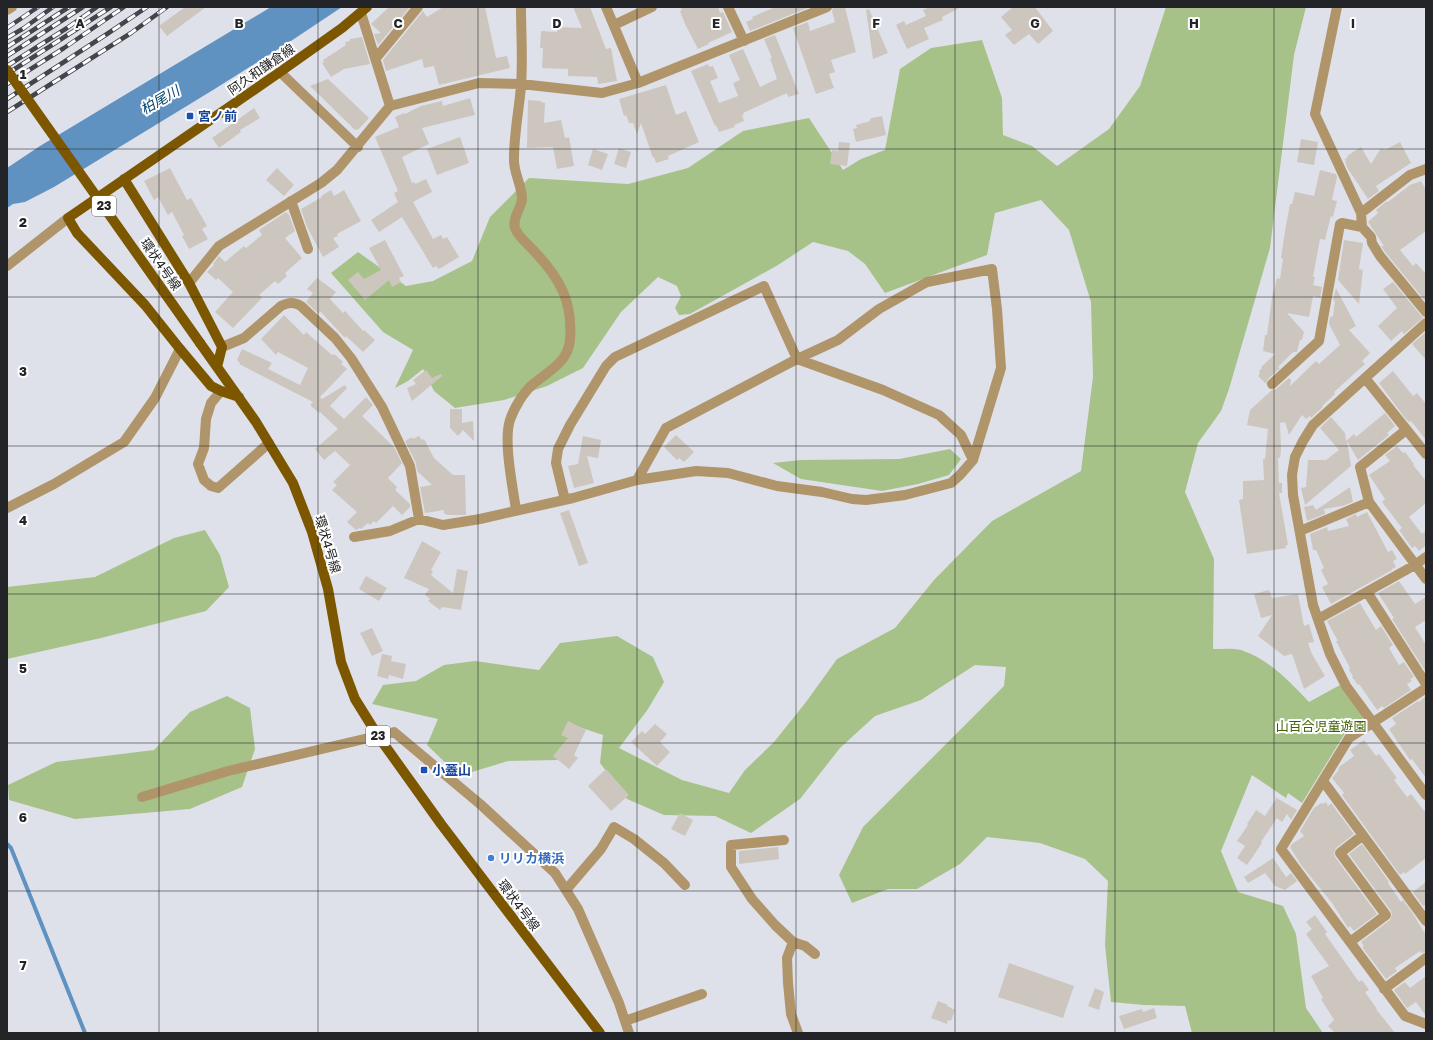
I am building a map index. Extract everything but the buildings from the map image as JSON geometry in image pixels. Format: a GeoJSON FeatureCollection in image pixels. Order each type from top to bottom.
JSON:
{"type":"FeatureCollection","features":[{"type":"Feature","properties":{"kind":"main road","name":"阿久和鎌倉線"},"geometry":{"type":"LineString","coordinates":[[68,218],[280,72],[342,28],[364,10]]}},
{"type":"Feature","properties":{"kind":"main road","name":"環状4号線"},"geometry":{"type":"LineString","coordinates":[[7,70],[239,397],[293,483],[312,532],[328,589],[341,662],[355,699],[378,736],[441,824],[600,1033]]}},
{"type":"Feature","properties":{"kind":"main road","name":"23"},"geometry":{"type":"LineString","coordinates":[[124,179],[189,283],[222,346]]}},
{"type":"Feature","properties":{"kind":"main road"},"geometry":{"type":"LineString","coordinates":[[68,218],[77,233],[145,305],[180,350],[211,386],[239,397]]}},
{"type":"Feature","properties":{"kind":"main road"},"geometry":{"type":"LineString","coordinates":[[217,367],[222,346]]}},
{"type":"Feature","properties":{"kind":"street"},"geometry":{"type":"LineString","coordinates":[[7,10],[12,7]]}},
{"type":"Feature","properties":{"kind":"street"},"geometry":{"type":"LineString","coordinates":[[376,58],[418,7]]}},
{"type":"Feature","properties":{"kind":"street"},"geometry":{"type":"LineString","coordinates":[[516,510],[507,447],[509,422],[514,409],[532,385],[547,374],[566,355],[570,342],[570,312],[559,283],[549,267],[519,235],[515,229],[514,223],[521,208],[522,200],[514,162],[521,84],[521,7]]}},
{"type":"Feature","properties":{"kind":"street"},"geometry":{"type":"LineString","coordinates":[[606,7],[638,83]]}},
{"type":"Feature","properties":{"kind":"street"},"geometry":{"type":"LineString","coordinates":[[614,25],[652,7]]}},
{"type":"Feature","properties":{"kind":"street"},"geometry":{"type":"LineString","coordinates":[[728,7],[744,41]]}},
{"type":"Feature","properties":{"kind":"street"},"geometry":{"type":"LineString","coordinates":[[189,283],[219,246],[321,183],[337,170],[358,147],[390,106],[479,83],[521,84],[602,93],[638,83],[827,7]]}},
{"type":"Feature","properties":{"kind":"street"},"geometry":{"type":"LineString","coordinates":[[1337,7],[1316,114],[1361,213],[1362,228]]}},
{"type":"Feature","properties":{"kind":"street"},"geometry":{"type":"LineString","coordinates":[[364,10],[390,106]]}},
{"type":"Feature","properties":{"kind":"street"},"geometry":{"type":"LineString","coordinates":[[280,72],[358,147]]}},
{"type":"Feature","properties":{"kind":"street"},"geometry":{"type":"LineString","coordinates":[[1361,213],[1410,175],[1426,169]]}},
{"type":"Feature","properties":{"kind":"street"},"geometry":{"type":"LineString","coordinates":[[291,201],[308,250]]}},
{"type":"Feature","properties":{"kind":"street"},"geometry":{"type":"LineString","coordinates":[[7,266],[68,218]]}},
{"type":"Feature","properties":{"kind":"street"},"geometry":{"type":"LineString","coordinates":[[1272,384],[1318,341],[1340,224],[1362,228],[1371,237],[1372,243],[1380,256],[1426,312]]}},
{"type":"Feature","properties":{"kind":"street"},"geometry":{"type":"LineString","coordinates":[[354,537],[390,531],[419,519],[442,525],[480,519],[565,500],[637,480],[696,471],[728,473],[777,486],[866,500],[905,495],[950,483],[960,475],[973,460],[1001,368],[997,309],[992,269],[927,282],[879,309],[838,340],[797,359],[666,428],[637,480]]}},
{"type":"Feature","properties":{"kind":"street"},"geometry":{"type":"LineString","coordinates":[[565,500],[556,463],[558,449],[570,425],[606,366],[615,357],[764,286],[797,359],[883,390],[939,415],[961,435],[973,460]]}},
{"type":"Feature","properties":{"kind":"street"},"geometry":{"type":"LineString","coordinates":[[222,346],[244,338],[281,306],[287,303],[295,303],[301,306],[335,338],[352,358],[382,407],[410,466],[419,519]]}},
{"type":"Feature","properties":{"kind":"street"},"geometry":{"type":"LineString","coordinates":[[1426,323],[1313,425],[1295,457],[1292,475],[1293,495],[1313,605],[1330,654],[1346,686],[1426,795]]}},
{"type":"Feature","properties":{"kind":"street"},"geometry":{"type":"LineString","coordinates":[[8,504],[54,484],[124,442],[155,398],[180,350]]}},
{"type":"Feature","properties":{"kind":"street"},"geometry":{"type":"LineString","coordinates":[[1364,378],[1406,430],[1424,447]]}},
{"type":"Feature","properties":{"kind":"street"},"geometry":{"type":"LineString","coordinates":[[221,391],[211,403],[206,418],[204,448],[198,464],[204,480],[211,486],[218,488],[269,443]]}},
{"type":"Feature","properties":{"kind":"street"},"geometry":{"type":"LineString","coordinates":[[1406,430],[1360,467],[1369,502],[1426,579]]}},
{"type":"Feature","properties":{"kind":"street"},"geometry":{"type":"LineString","coordinates":[[1300,531],[1369,502]]}},
{"type":"Feature","properties":{"kind":"street"},"geometry":{"type":"LineString","coordinates":[[1318,619],[1415,565],[1426,556]]}},
{"type":"Feature","properties":{"kind":"street"},"geometry":{"type":"LineString","coordinates":[[1367,592],[1426,684]]}},
{"type":"Feature","properties":{"kind":"street"},"geometry":{"type":"LineString","coordinates":[[1426,688],[1350,738],[1281,849],[1405,1016],[1426,1024]]}},
{"type":"Feature","properties":{"kind":"street"},"geometry":{"type":"LineString","coordinates":[[142,797],[228,771],[394,732],[480,804],[555,873],[578,908],[619,1003],[629,1033]]}},
{"type":"Feature","properties":{"kind":"street"},"geometry":{"type":"LineString","coordinates":[[1323,781],[1426,920]]}},
{"type":"Feature","properties":{"kind":"street"},"geometry":{"type":"LineString","coordinates":[[566,890],[601,849],[614,828],[634,839],[664,863],[685,885]]}},
{"type":"Feature","properties":{"kind":"street"},"geometry":{"type":"LineString","coordinates":[[1350,942],[1386,915],[1340,853],[1363,835]]}},
{"type":"Feature","properties":{"kind":"street"},"geometry":{"type":"LineString","coordinates":[[784,840],[731,845],[731,867],[752,899],[775,925],[793,942],[805,946],[815,954]]}},
{"type":"Feature","properties":{"kind":"street"},"geometry":{"type":"LineString","coordinates":[[793,942],[787,958],[788,982],[791,1014],[798,1033]]}},
{"type":"Feature","properties":{"kind":"street"},"geometry":{"type":"LineString","coordinates":[[1384,988],[1426,958]]}},
{"type":"Feature","properties":{"kind":"street"},"geometry":{"type":"LineString","coordinates":[[625,1021],[702,994]]}},
{"type":"Feature","properties":{"kind":"green space","name":"山百合児童遊園"},"geometry":{"type":"Polygon","coordinates":[[[1166,7],[1306,7],[1294,55],[1270,248],[1229,389],[1221,411],[1198,443],[1185,492],[1214,559],[1213,649],[1241,650],[1261,659],[1278,672],[1309,702],[1340,685],[1363,717],[1362,722],[1345,733],[1302,803],[1288,793],[1286,798],[1252,775],[1221,851],[1238,892],[1283,906],[1296,934],[1306,1008],[1323,1033],[1192,1033],[1185,1006],[1144,1005],[1111,1002],[1105,945],[1108,881],[1085,859],[1040,843],[987,837],[960,864],[917,889],[888,889],[852,903],[839,875],[863,827],[1004,686],[1006,667],[975,665],[921,700],[875,716],[840,748],[800,799],[751,833],[715,816],[664,815],[627,799],[600,763],[603,735],[576,726],[557,760],[508,761],[459,776],[427,745],[438,719],[372,704],[383,685],[416,681],[444,665],[475,661],[539,670],[560,643],[617,636],[653,657],[664,682],[648,709],[619,748],[682,780],[729,793],[745,770],[774,742],[806,702],[837,659],[895,628],[934,580],[992,521],[1081,471],[1093,377],[1091,302],[1069,230],[1041,200],[995,213],[987,255],[885,293],[865,264],[848,251],[813,242],[778,265],[690,314],[679,315],[675,308],[681,296],[677,286],[658,277],[621,312],[583,368],[547,386],[504,400],[455,408],[434,391],[423,369],[408,381],[395,388],[413,350],[383,332],[331,273],[358,252],[406,286],[433,281],[472,261],[490,217],[529,178],[628,184],[688,168],[743,131],[809,118],[843,170],[861,159],[885,150],[900,69],[931,48],[982,40],[1002,98],[1003,135],[1032,146],[1057,166],[1109,129],[1140,86],[1166,7]]]}},
{"type":"Feature","properties":{"kind":"green space"},"geometry":{"type":"Polygon","coordinates":[[[950,449],[961,459],[949,475],[918,484],[882,491],[801,479],[773,463],[801,460],[899,459],[950,449]]]}},
{"type":"Feature","properties":{"kind":"green space"},"geometry":{"type":"Polygon","coordinates":[[[205,530],[220,555],[229,587],[206,611],[101,638],[7,659],[7,587],[95,577],[174,538],[205,530]]]}},
{"type":"Feature","properties":{"kind":"green space"},"geometry":{"type":"Polygon","coordinates":[[[227,696],[250,708],[255,749],[242,787],[190,809],[75,819],[9,800],[8,785],[56,762],[154,750],[190,712],[227,696]]]}},
{"type":"Feature","properties":{"kind":"water","name":"柏尾川"},"geometry":{"type":"Polygon","coordinates":[[[271,7],[342,7],[213,90],[54,187],[25,202],[13,204],[7,208],[7,168],[40,146],[271,7]]]}},
{"type":"Feature","properties":{"kind":"waterway"},"geometry":{"type":"LineString","coordinates":[[7,844],[11,848],[85,1033]]}},
{"type":"Feature","properties":{"kind":"railway"},"geometry":{"type":"LineString","coordinates":[[7,28],[38,7]]}},
{"type":"Feature","properties":{"kind":"railway"},"geometry":{"type":"LineString","coordinates":[[7,38],[24,28],[53,7]]}},
{"type":"Feature","properties":{"kind":"railway"},"geometry":{"type":"LineString","coordinates":[[7,47],[69,7]]}},
{"type":"Feature","properties":{"kind":"railway"},"geometry":{"type":"LineString","coordinates":[[7,56],[83,7]]}},
{"type":"Feature","properties":{"kind":"railway"},"geometry":{"type":"LineString","coordinates":[[7,66],[97,7]]}},
{"type":"Feature","properties":{"kind":"railway"},"geometry":{"type":"LineString","coordinates":[[7,74],[111,7]]}},
{"type":"Feature","properties":{"kind":"railway"},"geometry":{"type":"LineString","coordinates":[[7,84],[64,48],[124,7]]}},
{"type":"Feature","properties":{"kind":"railway"},"geometry":{"type":"LineString","coordinates":[[7,99],[147,7]]}},
{"type":"Feature","properties":{"kind":"railway"},"geometry":{"type":"LineString","coordinates":[[7,112],[131,33],[167,7]]}},
{"type":"Feature","properties":{"kind":"place","name":"宮ノ前"},"geometry":{"type":"Point","coordinates":[190,116]}},
{"type":"Feature","properties":{"kind":"place","name":"小蓋山"},"geometry":{"type":"Point","coordinates":[424,770]}},
{"type":"Feature","properties":{"kind":"place","name":"リリカ横浜"},"geometry":{"type":"Point","coordinates":[491,858]}}]}
